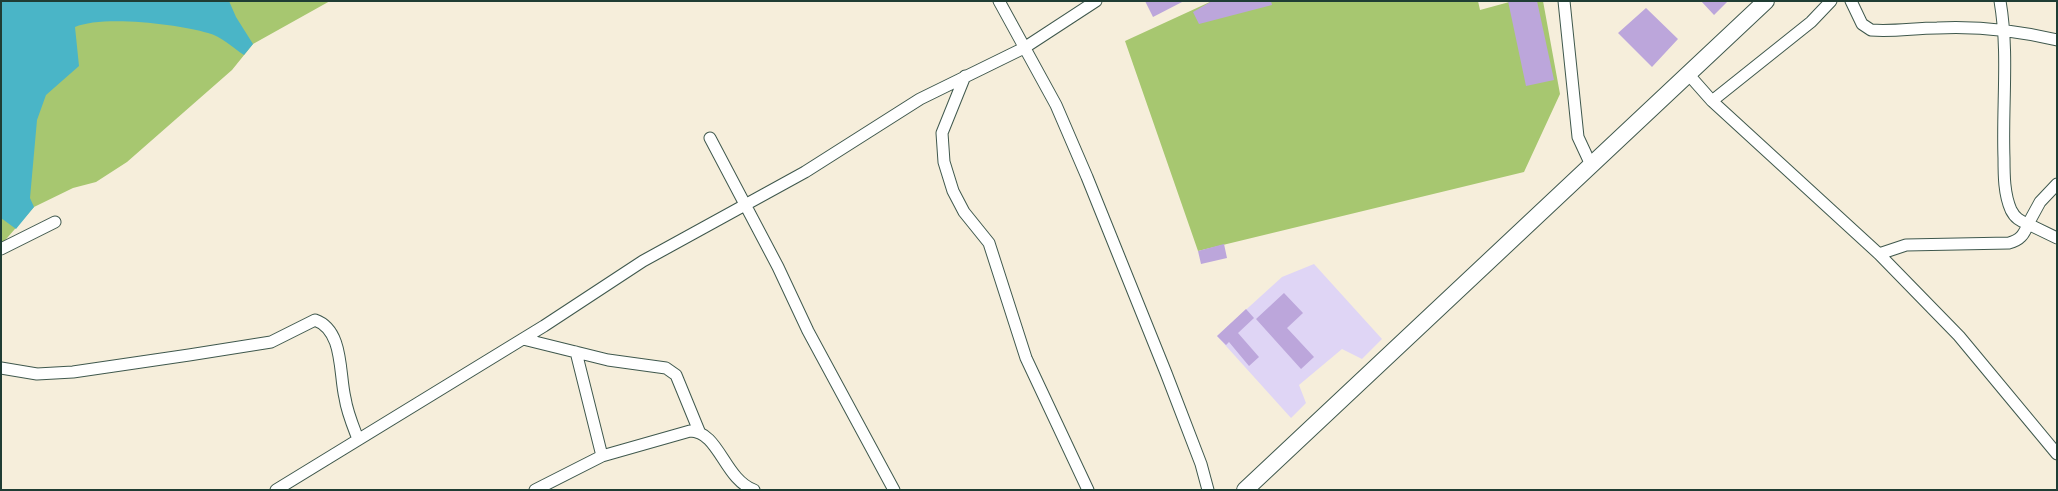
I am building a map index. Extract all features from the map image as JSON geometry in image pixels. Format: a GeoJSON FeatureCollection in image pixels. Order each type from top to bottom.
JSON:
{"type":"FeatureCollection","features":[{"type":"Feature","properties":{"kind":"main road"},"geometry":{"type":"LineString","coordinates":[[1245,490],[1766,1]]}},
{"type":"Feature","properties":{"kind":"street"},"geometry":{"type":"LineString","coordinates":[[999,1],[1056,105],[1087,177],[1166,373],[1201,464],[1208,490]]}},
{"type":"Feature","properties":{"kind":"street"},"geometry":{"type":"LineString","coordinates":[[276,490],[523,339],[643,261],[819,163],[920,99],[1024,48],[1096,1]]}},
{"type":"Feature","properties":{"kind":"street"},"geometry":{"type":"LineString","coordinates":[[1564,1],[1578,137],[1591,165]]}},
{"type":"Feature","properties":{"kind":"street"},"geometry":{"type":"LineString","coordinates":[[1712,101],[1811,22],[1831,1]]}},
{"type":"Feature","properties":{"kind":"street"},"geometry":{"type":"LineString","coordinates":[[1851,1],[1862,24],[1871,30],[1939,28],[2031,34],[2057,40]]}},
{"type":"Feature","properties":{"kind":"street"},"geometry":{"type":"LineString","coordinates":[[2000,1],[2005,32],[2004,178],[2011,210],[2016,218],[2057,238]]}},
{"type":"Feature","properties":{"kind":"street"},"geometry":{"type":"LineString","coordinates":[[1689,75],[1712,101],[1879,254],[1959,336],[2057,454]]}},
{"type":"Feature","properties":{"kind":"street"},"geometry":{"type":"LineString","coordinates":[[965,76],[942,133],[944,162],[953,191],[964,212],[989,243],[1026,358],[1088,490]]}},
{"type":"Feature","properties":{"kind":"street"},"geometry":{"type":"LineString","coordinates":[[710,138],[744,206],[778,267],[808,331],[894,490]]}},
{"type":"Feature","properties":{"kind":"street"},"geometry":{"type":"LineString","coordinates":[[1879,254],[1906,245],[2008,243],[2022,238],[2040,202],[2057,184]]}},
{"type":"Feature","properties":{"kind":"street"},"geometry":{"type":"LineString","coordinates":[[1,249],[55,222]]}},
{"type":"Feature","properties":{"kind":"street"},"geometry":{"type":"LineString","coordinates":[[1,368],[37,374],[73,372],[189,355],[271,342],[315,320],[322,323],[334,337],[339,352],[345,400],[358,439]]}},
{"type":"Feature","properties":{"kind":"street"},"geometry":{"type":"LineString","coordinates":[[523,339],[608,360],[666,368],[676,375],[699,431]]}},
{"type":"Feature","properties":{"kind":"street"},"geometry":{"type":"LineString","coordinates":[[576,352],[602,456]]}},
{"type":"Feature","properties":{"kind":"street"},"geometry":{"type":"LineString","coordinates":[[535,490],[602,456],[690,430],[699,431],[708,436],[734,476],[754,490]]}},
{"type":"Feature","properties":{"kind":"shaded area"},"geometry":{"type":"Polygon","coordinates":[[[1314,264],[1382,339],[1362,359],[1342,349],[1299,385],[1306,403],[1291,418],[1217,336],[1282,277],[1314,264]]]}},
{"type":"Feature","properties":{"kind":"green space"},"geometry":{"type":"Polygon","coordinates":[[[1,1],[330,1],[253,44],[232,70],[127,162],[96,182],[73,188],[34,207],[1,245],[1,1]]]}},
{"type":"Feature","properties":{"kind":"green space"},"geometry":{"type":"Polygon","coordinates":[[[1212,1],[1478,1],[1480,10],[1513,1],[1543,1],[1560,94],[1524,172],[1198,251],[1125,41],[1212,1]]]}},
{"type":"Feature","properties":{"kind":"water"},"geometry":{"type":"Polygon","coordinates":[[[1,1],[229,1],[236,17],[253,44],[244,55],[222,39],[213,35],[160,24],[121,21],[87,23],[75,27],[79,66],[46,95],[37,120],[30,198],[34,207],[16,229],[1,218],[1,1]]]}},
{"type":"Feature","properties":{"kind":"building"},"geometry":{"type":"Polygon","coordinates":[[[1145,1],[1184,1],[1153,17],[1145,1]]]}},
{"type":"Feature","properties":{"kind":"building"},"geometry":{"type":"Polygon","coordinates":[[[1212,1],[1271,1],[1272,5],[1199,24],[1193,12],[1212,1]]]}},
{"type":"Feature","properties":{"kind":"building"},"geometry":{"type":"Polygon","coordinates":[[[1508,1],[1537,1],[1554,80],[1526,86],[1508,1]]]}},
{"type":"Feature","properties":{"kind":"building"},"geometry":{"type":"Polygon","coordinates":[[[1701,1],[1728,1],[1714,15],[1701,1]]]}},
{"type":"Feature","properties":{"kind":"building"},"geometry":{"type":"Polygon","coordinates":[[[1646,8],[1678,39],[1652,67],[1618,33],[1646,8]]]}},
{"type":"Feature","properties":{"kind":"building"},"geometry":{"type":"Polygon","coordinates":[[[1224,244],[1227,258],[1201,264],[1198,251],[1224,244]]]}},
{"type":"Feature","properties":{"kind":"building"},"geometry":{"type":"Polygon","coordinates":[[[1284,293],[1303,313],[1287,328],[1314,357],[1301,369],[1256,319],[1284,293]]]}},
{"type":"Feature","properties":{"kind":"building"},"geometry":{"type":"Polygon","coordinates":[[[1246,309],[1254,318],[1238,333],[1259,357],[1249,366],[1229,342],[1226,345],[1217,336],[1246,309]]]}}]}
